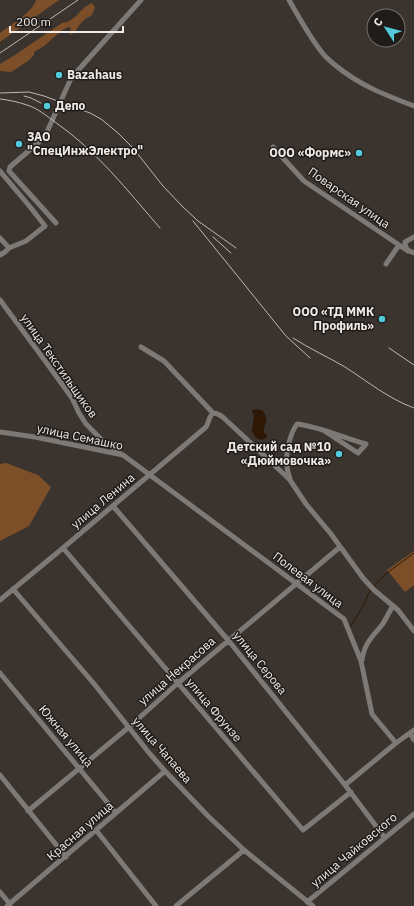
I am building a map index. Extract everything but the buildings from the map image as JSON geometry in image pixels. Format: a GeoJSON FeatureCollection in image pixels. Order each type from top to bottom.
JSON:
{"type":"FeatureCollection","features":[{"type":"Feature","properties":{"kind":"street"},"geometry":{"type":"LineString","coordinates":[[56,223],[9,171],[10,167],[46,134],[72,77],[141,0]]}},
{"type":"Feature","properties":{"kind":"street"},"geometry":{"type":"LineString","coordinates":[[290,0],[311,38],[325,56],[346,73],[366,86],[414,106]]}},
{"type":"Feature","properties":{"kind":"street","name":"Поварская улица"},"geometry":{"type":"LineString","coordinates":[[273,147],[304,181],[411,252]]}},
{"type":"Feature","properties":{"kind":"street"},"geometry":{"type":"LineString","coordinates":[[0,170],[45,226],[26,241],[9,248],[0,255]]}},
{"type":"Feature","properties":{"kind":"street"},"geometry":{"type":"LineString","coordinates":[[386,264],[399,245],[414,237]]}},
{"type":"Feature","properties":{"kind":"street"},"geometry":{"type":"LineString","coordinates":[[0,238],[9,248]]}},
{"type":"Feature","properties":{"kind":"street"},"geometry":{"type":"LineString","coordinates":[[405,242],[406,248],[411,252]]}},
{"type":"Feature","properties":{"kind":"street","name":"улица Текстильщиков"},"geometry":{"type":"LineString","coordinates":[[0,300],[69,394],[86,424],[102,440],[123,455]]}},
{"type":"Feature","properties":{"kind":"street"},"geometry":{"type":"LineString","coordinates":[[141,347],[164,361],[213,413],[220,415],[227,421],[290,480],[306,504],[331,534],[363,578],[373,589],[398,610],[414,631]]}},
{"type":"Feature","properties":{"kind":"street","name":"улица Ленина"},"geometry":{"type":"LineString","coordinates":[[0,600],[206,427],[210,416],[213,413]]}},
{"type":"Feature","properties":{"kind":"street"},"geometry":{"type":"LineString","coordinates":[[290,480],[286,457],[293,429],[297,424],[307,425],[323,430],[350,440],[366,444],[358,453],[323,430]]}},
{"type":"Feature","properties":{"kind":"street","name":"улица Семашко"},"geometry":{"type":"LineString","coordinates":[[0,432],[35,437],[123,455],[149,475]]}},
{"type":"Feature","properties":{"kind":"street","name":"Полевая улица"},"geometry":{"type":"LineString","coordinates":[[149,475],[344,619],[361,661],[372,714],[394,745]]}},
{"type":"Feature","properties":{"kind":"street","name":"улица Серова"},"geometry":{"type":"LineString","coordinates":[[113,506],[228,640],[351,792],[385,838]]}},
{"type":"Feature","properties":{"kind":"street","name":"улица Некрасова"},"geometry":{"type":"LineString","coordinates":[[28,811],[129,727],[228,640],[340,547]]}},
{"type":"Feature","properties":{"kind":"street","name":"улица Фрунзе"},"geometry":{"type":"LineString","coordinates":[[63,548],[302,830],[351,792]]}},
{"type":"Feature","properties":{"kind":"street","name":"улица Чапаева"},"geometry":{"type":"LineString","coordinates":[[12,589],[165,771],[208,816],[244,850],[313,906]]}},
{"type":"Feature","properties":{"kind":"street"},"geometry":{"type":"LineString","coordinates":[[361,661],[363,651],[393,606]]}},
{"type":"Feature","properties":{"kind":"street","name":"Южная улица"},"geometry":{"type":"LineString","coordinates":[[0,673],[116,813]]}},
{"type":"Feature","properties":{"kind":"street"},"geometry":{"type":"LineString","coordinates":[[345,785],[412,731],[414,740]]}},
{"type":"Feature","properties":{"kind":"street","name":"Красная улица"},"geometry":{"type":"LineString","coordinates":[[8,905],[165,771]]}},
{"type":"Feature","properties":{"kind":"street"},"geometry":{"type":"LineString","coordinates":[[0,775],[66,857]]}},
{"type":"Feature","properties":{"kind":"street","name":"улица Чайковского"},"geometry":{"type":"LineString","coordinates":[[308,902],[414,814]]}},
{"type":"Feature","properties":{"kind":"street"},"geometry":{"type":"LineString","coordinates":[[96,830],[156,906]]}},
{"type":"Feature","properties":{"kind":"street"},"geometry":{"type":"LineString","coordinates":[[176,906],[244,850]]}},
{"type":"Feature","properties":{"kind":"street"},"geometry":{"type":"LineString","coordinates":[[0,892],[8,905]]}},
{"type":"Feature","properties":{"kind":"shaded area"},"geometry":{"type":"Polygon","coordinates":[[[36,0],[59,0],[0,42],[0,33],[31,9],[36,0]]]}},
{"type":"Feature","properties":{"kind":"shaded area"},"geometry":{"type":"Polygon","coordinates":[[[92,3],[95,7],[92,14],[82,22],[71,35],[71,28],[68,27],[34,52],[34,55],[28,61],[11,72],[0,71],[0,64],[62,23],[70,21],[86,6],[92,3]]]}},
{"type":"Feature","properties":{"kind":"shaded area"},"geometry":{"type":"Polygon","coordinates":[[[255,409],[262,410],[266,417],[264,433],[267,437],[262,440],[256,438],[252,431],[254,417],[252,411],[255,409]]]}},
{"type":"Feature","properties":{"kind":"shaded area"},"geometry":{"type":"Polygon","coordinates":[[[6,463],[38,475],[51,487],[29,526],[0,541],[0,464],[6,463]]]}},
{"type":"Feature","properties":{"kind":"shaded area"},"geometry":{"type":"Polygon","coordinates":[[[414,551],[414,585],[405,592],[387,570],[414,551]]]}},
{"type":"Feature","properties":{"kind":"waterway"},"geometry":{"type":"LineString","coordinates":[[373,587],[387,573],[414,553]]}},
{"type":"Feature","properties":{"kind":"waterway"},"geometry":{"type":"LineString","coordinates":[[350,627],[371,590]]}},
{"type":"Feature","properties":{"kind":"railway"},"geometry":{"type":"LineString","coordinates":[[0,53],[78,0]]}},
{"type":"Feature","properties":{"kind":"railway"},"geometry":{"type":"LineString","coordinates":[[0,93],[29,92],[90,113],[101,119],[133,148],[163,186],[182,206],[198,221],[236,248]]}},
{"type":"Feature","properties":{"kind":"railway"},"geometry":{"type":"LineString","coordinates":[[24,96],[41,103]]}},
{"type":"Feature","properties":{"kind":"railway"},"geometry":{"type":"LineString","coordinates":[[0,99],[17,102],[34,108],[70,133],[98,158],[160,228]]}},
{"type":"Feature","properties":{"kind":"railway"},"geometry":{"type":"LineString","coordinates":[[193,221],[286,336],[310,358]]}},
{"type":"Feature","properties":{"kind":"railway"},"geometry":{"type":"LineString","coordinates":[[213,237],[231,253]]}},
{"type":"Feature","properties":{"kind":"railway"},"geometry":{"type":"LineString","coordinates":[[293,338],[345,367],[387,395],[414,408]]}},
{"type":"Feature","properties":{"kind":"railway"},"geometry":{"type":"LineString","coordinates":[[389,348],[414,365]]}},
{"type":"Feature","properties":{"kind":"place","name":"Bazahaus"},"geometry":{"type":"Point","coordinates":[59,75]}},
{"type":"Feature","properties":{"kind":"place","name":"Депо"},"geometry":{"type":"Point","coordinates":[47,106]}},
{"type":"Feature","properties":{"kind":"place","name":"ЗАО \"СпецИнжЭлектро\""},"geometry":{"type":"Point","coordinates":[19,144]}},
{"type":"Feature","properties":{"kind":"place","name":"ООО «Формс»"},"geometry":{"type":"Point","coordinates":[359,153]}},
{"type":"Feature","properties":{"kind":"place","name":"ООО «ТД ММК Профиль»"},"geometry":{"type":"Point","coordinates":[382,319]}},
{"type":"Feature","properties":{"kind":"place","name":"Детский сад №10 «Дюймовочка»"},"geometry":{"type":"Point","coordinates":[339,454]}}]}
